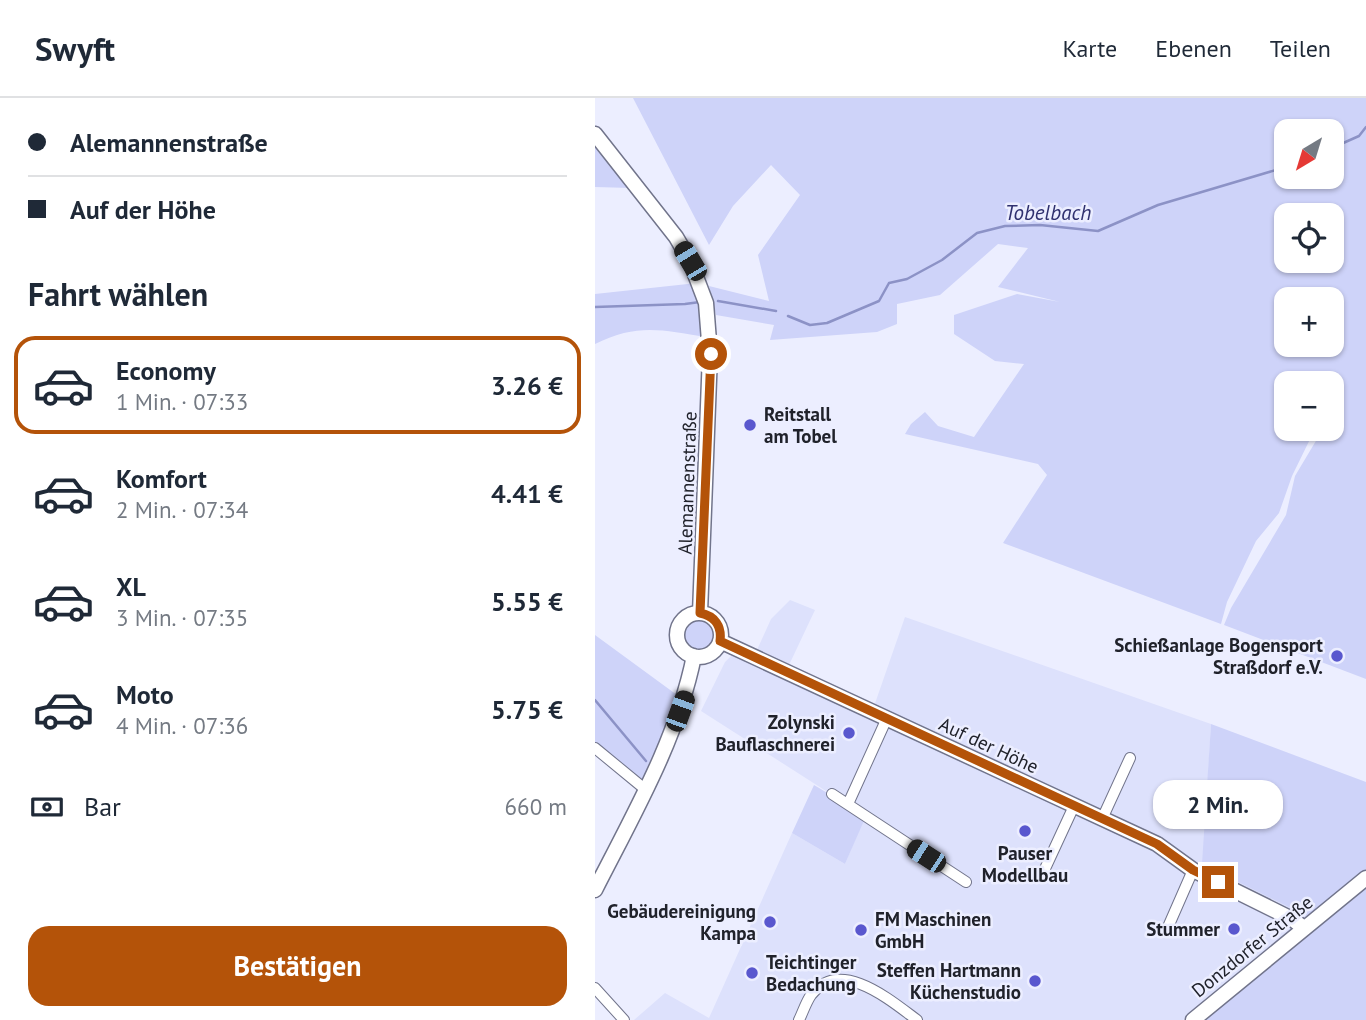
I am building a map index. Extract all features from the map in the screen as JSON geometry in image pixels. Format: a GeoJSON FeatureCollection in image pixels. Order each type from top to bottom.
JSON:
{"type":"FeatureCollection","features":[{"type":"Feature","properties":{"kind":"street","name":"Alemannenstraße"},"geometry":{"type":"LineString","coordinates":[[595,134],[676,237],[690,261],[706,303],[711,354],[700,613]]}},
{"type":"Feature","properties":{"kind":"street"},"geometry":{"type":"LineString","coordinates":[[700,613],[717,622],[720,641],[708,655],[694,656],[682,649],[677,632],[680,623],[687,617],[700,613]]}},
{"type":"Feature","properties":{"kind":"street","name":"Auf der Höhe"},"geometry":{"type":"LineString","coordinates":[[720,641],[1157,844],[1193,870],[1292,919],[1304,928]]}},
{"type":"Feature","properties":{"kind":"street"},"geometry":{"type":"LineString","coordinates":[[595,890],[646,790],[685,697],[694,656]]}},
{"type":"Feature","properties":{"kind":"street"},"geometry":{"type":"LineString","coordinates":[[848,804],[887,718]]}},
{"type":"Feature","properties":{"kind":"street"},"geometry":{"type":"LineString","coordinates":[[595,748],[646,790]]}},
{"type":"Feature","properties":{"kind":"street"},"geometry":{"type":"LineString","coordinates":[[1102,819],[1130,758]]}},
{"type":"Feature","properties":{"kind":"street"},"geometry":{"type":"LineString","coordinates":[[832,794],[966,882]]}},
{"type":"Feature","properties":{"kind":"street"},"geometry":{"type":"LineString","coordinates":[[1044,873],[1074,806]]}},
{"type":"Feature","properties":{"kind":"street"},"geometry":{"type":"LineString","coordinates":[[1168,927],[1193,870]]}},
{"type":"Feature","properties":{"kind":"street","name":"Donzdorfer Straße"},"geometry":{"type":"LineString","coordinates":[[1193,1020],[1366,878]]}},
{"type":"Feature","properties":{"kind":"street"},"geometry":{"type":"LineString","coordinates":[[799,1020],[811,996],[830,980],[848,979],[869,988],[911,1018]]}},
{"type":"Feature","properties":{"kind":"street"},"geometry":{"type":"LineString","coordinates":[[595,988],[625,1020]]}},
{"type":"Feature","properties":{"kind":"shaded area"},"geometry":{"type":"Polygon","coordinates":[[[633,98],[1366,98],[1366,679],[1224,625],[1231,608],[1286,515],[1295,476],[1316,441],[1344,441],[1344,371],[1274,371],[1274,441],[1309,441],[1292,476],[1279,513],[1256,541],[1227,602],[1221,624],[1003,543],[1047,475],[1038,464],[905,434],[911,424],[925,412],[938,426],[974,437],[1024,364],[995,361],[954,334],[954,315],[1017,294],[1060,302],[998,287],[1028,248],[998,244],[940,295],[897,304],[897,324],[877,332],[770,340],[774,325],[716,315],[709,286],[769,301],[758,255],[800,195],[771,165],[733,206],[709,245],[633,98]]]}},
{"type":"Feature","properties":{"kind":"shaded area"},"geometry":{"type":"Polygon","coordinates":[[[595,143],[631,188],[595,187],[595,143]]]}},
{"type":"Feature","properties":{"kind":"shaded area"},"geometry":{"type":"Polygon","coordinates":[[[697,283],[706,337],[650,330],[624,333],[595,344],[595,294],[697,283]]]}},
{"type":"Feature","properties":{"kind":"shaded area"},"geometry":{"type":"Polygon","coordinates":[[[790,600],[815,610],[789,665],[757,650],[771,619],[790,600]]]}},
{"type":"Feature","properties":{"kind":"shaded area"},"geometry":{"type":"Polygon","coordinates":[[[699,617],[712,622],[717,635],[712,648],[699,653],[686,648],[681,635],[686,622],[699,617]]]}},
{"type":"Feature","properties":{"kind":"shaded area"},"geometry":{"type":"Polygon","coordinates":[[[905,617],[1211,724],[1203,864],[1307,916],[1183,1020],[634,1020],[665,993],[709,1018],[792,833],[845,864],[865,816],[701,711],[725,662],[735,652],[871,715],[905,617]]]}},
{"type":"Feature","properties":{"kind":"shaded area"},"geometry":{"type":"Polygon","coordinates":[[[595,635],[677,695],[680,702],[643,783],[595,743],[595,635]]]}},
{"type":"Feature","properties":{"kind":"shaded area"},"geometry":{"type":"Polygon","coordinates":[[[1211,724],[1366,782],[1366,871],[1307,916],[1202,864],[1211,724]]]}},
{"type":"Feature","properties":{"kind":"shaded area"},"geometry":{"type":"Polygon","coordinates":[[[814,785],[866,816],[845,864],[792,833],[814,785]]]}},
{"type":"Feature","properties":{"kind":"shaded area"},"geometry":{"type":"Polygon","coordinates":[[[1366,879],[1366,1020],[1203,1020],[1356,897],[1366,879]]]}},
{"type":"Feature","properties":{"kind":"waterway","name":"Tobelbach"},"geometry":{"type":"LineString","coordinates":[[1344,143],[1359,136],[1366,127]]}},
{"type":"Feature","properties":{"kind":"waterway","name":"Tobelbach"},"geometry":{"type":"LineString","coordinates":[[788,316],[810,325],[827,323],[879,301],[889,283],[907,279],[942,260],[977,233],[1005,226],[1040,225],[1098,231],[1158,205],[1274,171]]}},
{"type":"Feature","properties":{"kind":"waterway","name":"Tobelbach"},"geometry":{"type":"LineString","coordinates":[[718,301],[776,311]]}},
{"type":"Feature","properties":{"kind":"waterway","name":"Tobelbach"},"geometry":{"type":"LineString","coordinates":[[595,307],[700,302]]}},
{"type":"Feature","properties":{"kind":"waterway"},"geometry":{"type":"LineString","coordinates":[[595,700],[646,761]]}},
{"type":"Feature","properties":{"kind":"place","name":"Reitstall am Tobel"},"geometry":{"type":"Point","coordinates":[750,425]}},
{"type":"Feature","properties":{"kind":"place","name":"Schießanlage Bogensport Straßdorf e.V."},"geometry":{"type":"Point","coordinates":[1337,656]}},
{"type":"Feature","properties":{"kind":"place","name":"Zolynski Bauflaschnerei"},"geometry":{"type":"Point","coordinates":[849,733]}},
{"type":"Feature","properties":{"kind":"place","name":"Pauser Modellbau"},"geometry":{"type":"Point","coordinates":[1025,831]}},
{"type":"Feature","properties":{"kind":"place","name":"Gebäudereinigung Kampa"},"geometry":{"type":"Point","coordinates":[770,922]}},
{"type":"Feature","properties":{"kind":"place","name":"Stummer"},"geometry":{"type":"Point","coordinates":[1234,929]}},
{"type":"Feature","properties":{"kind":"place","name":"FM Maschinen GmbH"},"geometry":{"type":"Point","coordinates":[861,930]}},
{"type":"Feature","properties":{"kind":"place","name":"Teichtinger Bedachung"},"geometry":{"type":"Point","coordinates":[752,973]}},
{"type":"Feature","properties":{"kind":"place","name":"Steffen Hartmann Küchenstudio"},"geometry":{"type":"Point","coordinates":[1035,981]}},
{"type":"Feature","properties":{"kind":"route"},"geometry":{"type":"LineString","coordinates":[[711,354],[700,613],[717,622],[720,641],[1157,844],[1193,870],[1218,882]]}}]}
